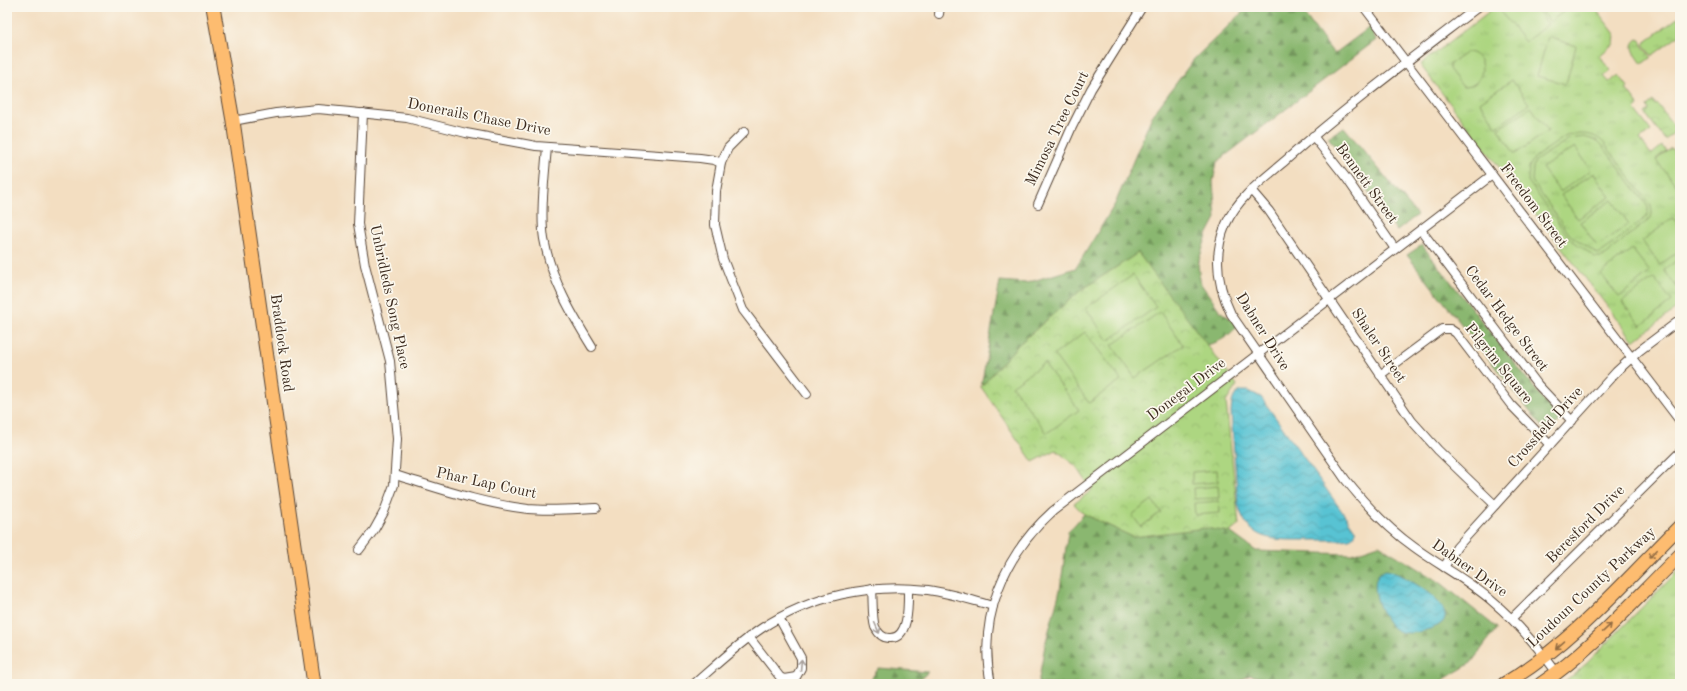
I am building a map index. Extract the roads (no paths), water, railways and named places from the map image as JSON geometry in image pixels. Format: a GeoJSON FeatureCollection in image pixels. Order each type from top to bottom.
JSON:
{"type":"FeatureCollection","features":[{"type":"Feature","properties":{"kind":"main road","name":"Braddock Road"},"geometry":{"type":"LineString","coordinates":[[213,7],[233,121],[314,684]]}},
{"type":"Feature","properties":{"kind":"main road","name":"Loudoun County Parkway"},"geometry":{"type":"LineString","coordinates":[[1504,684],[1545,656],[1574,632],[1680,526]]}},
{"type":"Feature","properties":{"kind":"main road"},"geometry":{"type":"LineString","coordinates":[[1541,684],[1557,673],[1619,617],[1680,555]]}},
{"type":"Feature","properties":{"kind":"street","name":"Mimosa Tree Court"},"geometry":{"type":"LineString","coordinates":[[1038,204],[1071,129],[1091,90],[1142,7]]}},
{"type":"Feature","properties":{"kind":"street","name":"Freedom Street"},"geometry":{"type":"LineString","coordinates":[[1364,7],[1680,421]]}},
{"type":"Feature","properties":{"kind":"street","name":"Dabner Drive"},"geometry":{"type":"LineString","coordinates":[[1478,7],[1312,136],[1241,200],[1226,223],[1219,248],[1218,268],[1221,289],[1231,314],[1345,479],[1362,500],[1401,537],[1480,591],[1512,618],[1545,656],[1557,673]]}},
{"type":"Feature","properties":{"kind":"street","name":"Donerails Chase Drive"},"geometry":{"type":"LineString","coordinates":[[233,121],[276,113],[318,109],[407,118],[466,133],[547,147],[700,158],[714,160],[720,163]]}},
{"type":"Feature","properties":{"kind":"street","name":"Unbridleds Song Place"},"geometry":{"type":"LineString","coordinates":[[358,550],[374,530],[384,512],[394,485],[397,439],[390,361],[365,265],[358,224],[363,113]]}},
{"type":"Feature","properties":{"kind":"street"},"geometry":{"type":"LineString","coordinates":[[744,132],[728,148],[720,163],[716,191],[715,226],[723,259],[743,310],[807,394]]}},
{"type":"Feature","properties":{"kind":"street","name":"Bennett Street"},"geometry":{"type":"LineString","coordinates":[[1312,136],[1347,179],[1395,249]]}},
{"type":"Feature","properties":{"kind":"street"},"geometry":{"type":"LineString","coordinates":[[547,147],[543,207],[544,238],[551,266],[564,301],[592,347]]}},
{"type":"Feature","properties":{"kind":"street","name":"Donegal Drive"},"geometry":{"type":"LineString","coordinates":[[991,684],[988,660],[988,641],[993,606],[1004,573],[1013,557],[1038,525],[1053,511],[1492,175]]}},
{"type":"Feature","properties":{"kind":"street","name":"Shaler Street"},"geometry":{"type":"LineString","coordinates":[[1251,190],[1269,211],[1412,421],[1425,437],[1495,505]]}},
{"type":"Feature","properties":{"kind":"street","name":"Cedar Hedge Street"},"geometry":{"type":"LineString","coordinates":[[1421,230],[1538,384],[1572,421]]}},
{"type":"Feature","properties":{"kind":"street","name":"Crossfield Drive"},"geometry":{"type":"LineString","coordinates":[[1444,567],[1457,547],[1631,358],[1680,320]]}},
{"type":"Feature","properties":{"kind":"street","name":"Pilgrim Square"},"geometry":{"type":"LineString","coordinates":[[1380,375],[1442,329],[1450,328],[1456,333],[1511,405],[1550,445]]}},
{"type":"Feature","properties":{"kind":"street","name":"Beresford Drive"},"geometry":{"type":"LineString","coordinates":[[1512,618],[1680,452]]}},
{"type":"Feature","properties":{"kind":"street","name":"Phar Lap Court"},"geometry":{"type":"LineString","coordinates":[[395,475],[459,494],[527,509],[552,511],[596,508]]}},
{"type":"Feature","properties":{"kind":"street"},"geometry":{"type":"LineString","coordinates":[[694,684],[749,637],[779,618],[814,602],[832,597],[872,590],[908,588],[949,594],[993,606]]}},
{"type":"Feature","properties":{"kind":"street"},"geometry":{"type":"LineString","coordinates":[[872,590],[875,627],[881,635],[888,638],[898,636],[906,625],[908,588]]}},
{"type":"Feature","properties":{"kind":"street"},"geometry":{"type":"LineString","coordinates":[[749,637],[780,677],[784,679],[796,677],[802,668],[801,658],[779,618]]}},
{"type":"Feature","properties":{"kind":"water"},"geometry":{"type":"Polygon","coordinates":[[[1240,391],[1249,391],[1261,397],[1356,531],[1353,537],[1342,540],[1268,538],[1260,535],[1247,524],[1238,504],[1231,412],[1234,397],[1240,391]]]}},
{"type":"Feature","properties":{"kind":"water"},"geometry":{"type":"Polygon","coordinates":[[[1386,570],[1401,575],[1420,587],[1437,601],[1445,614],[1442,623],[1436,627],[1411,633],[1399,632],[1391,626],[1382,613],[1375,588],[1378,575],[1386,570]]]}}]}
